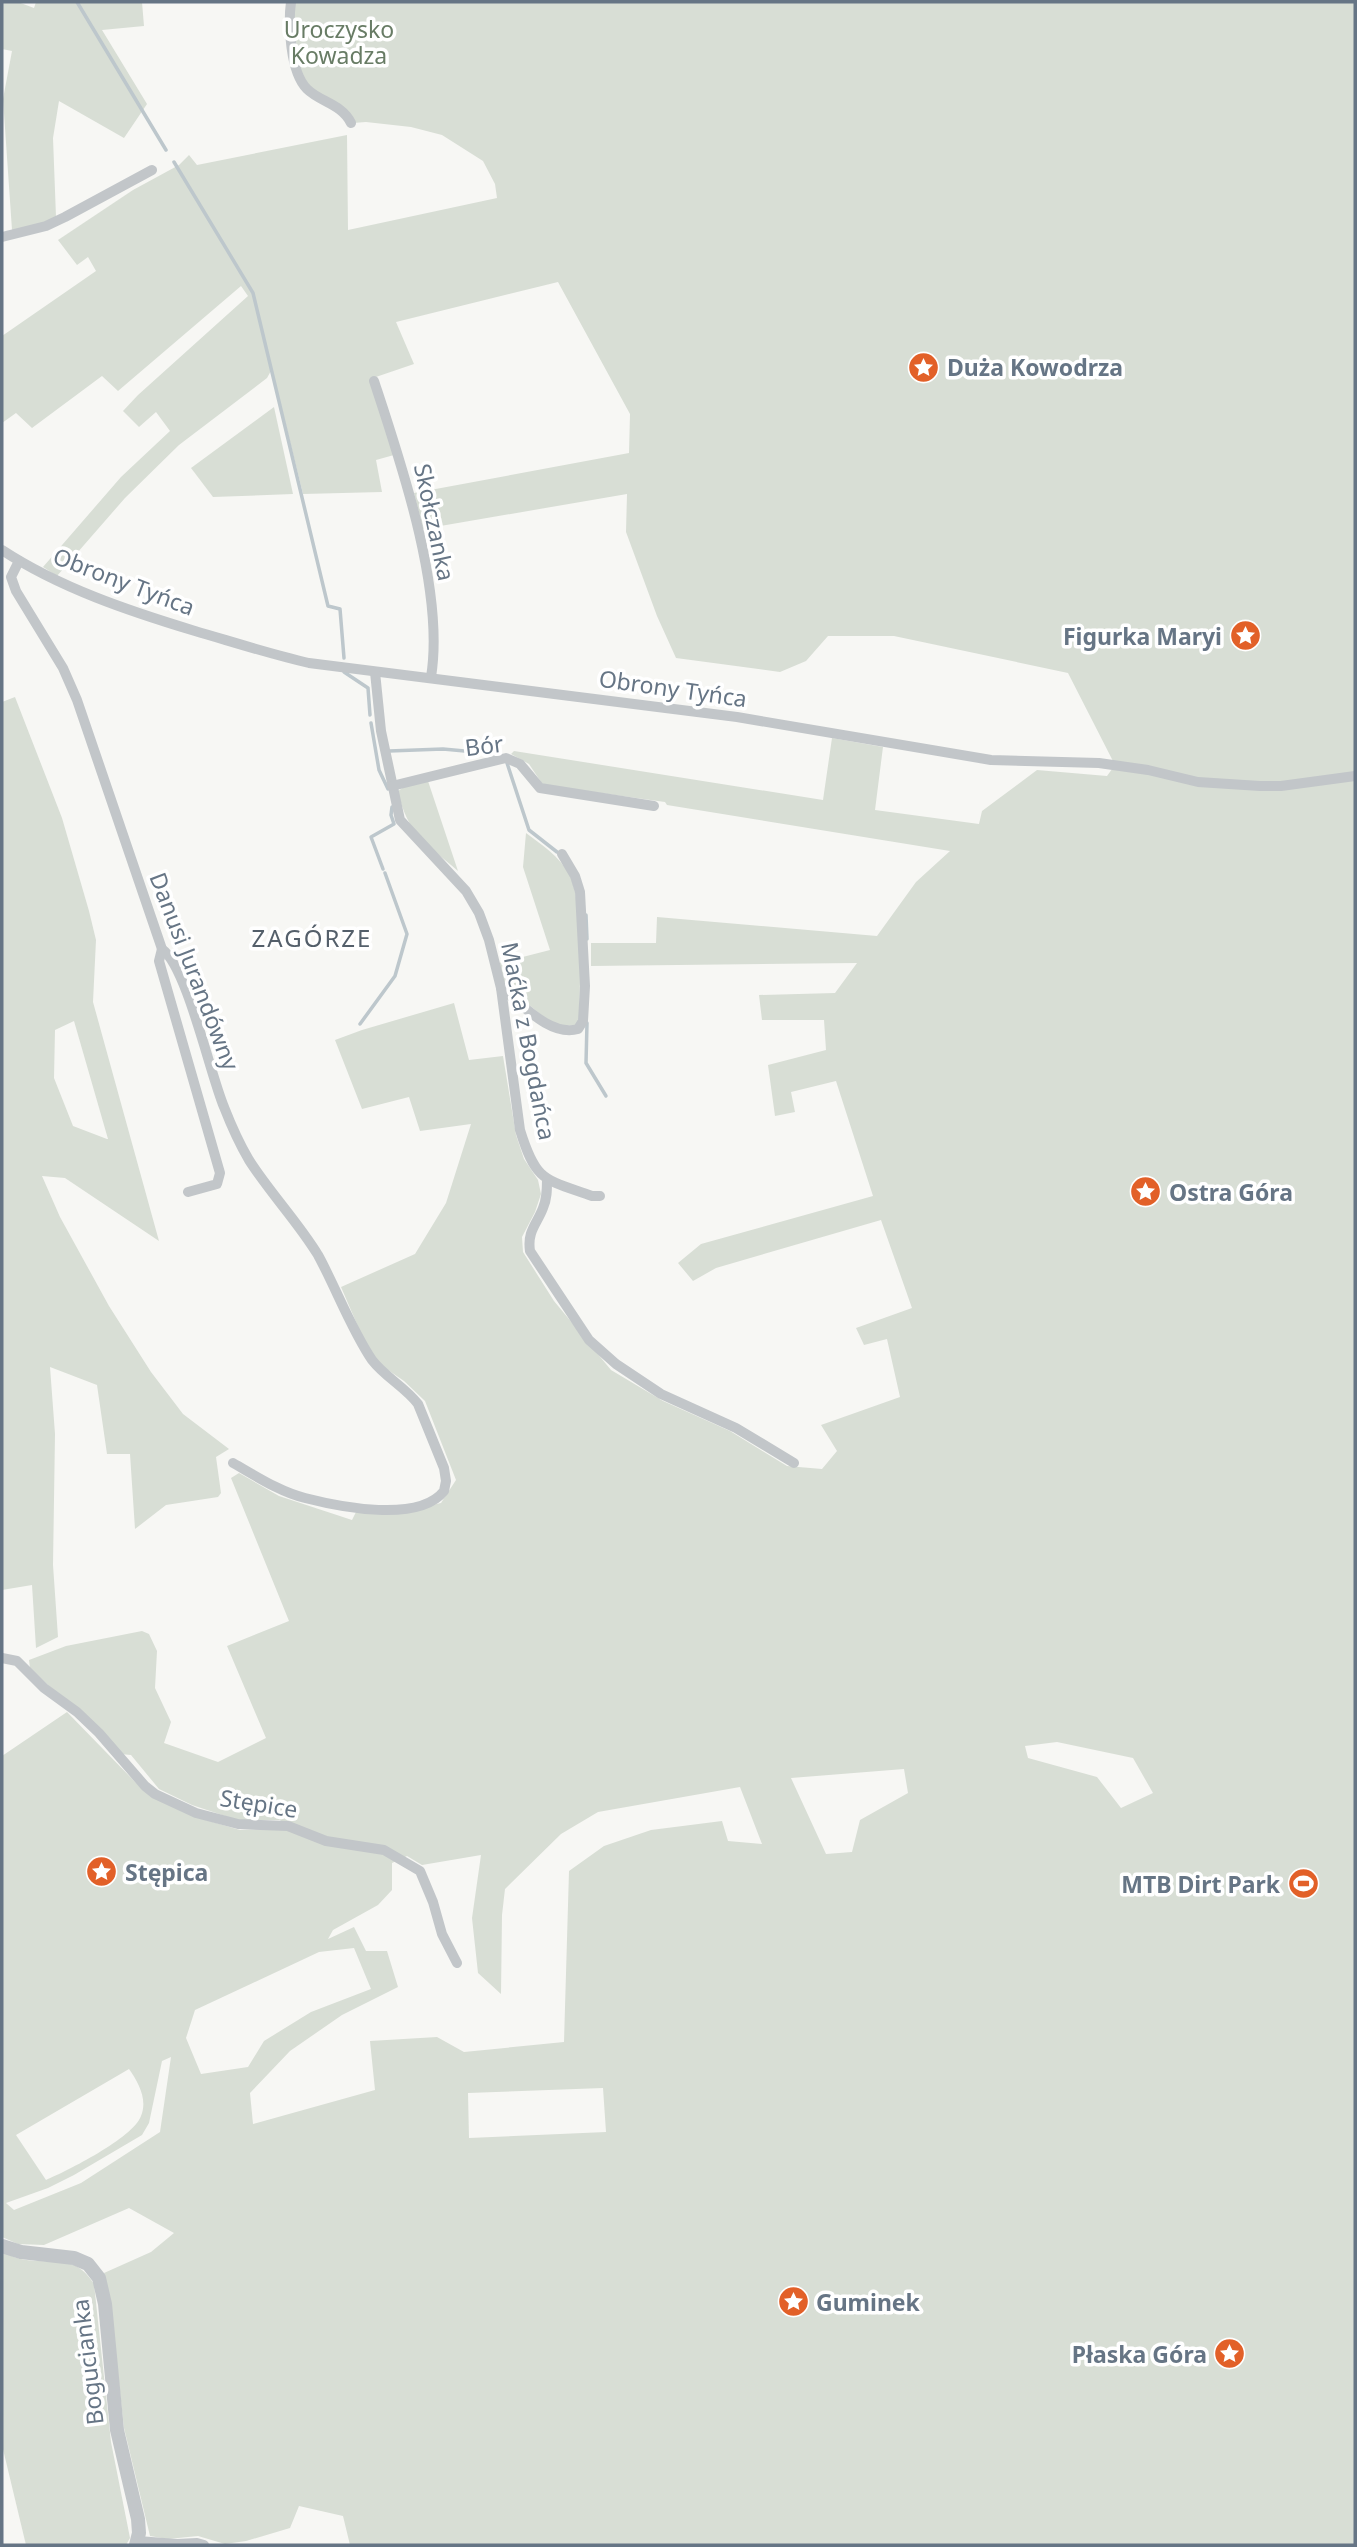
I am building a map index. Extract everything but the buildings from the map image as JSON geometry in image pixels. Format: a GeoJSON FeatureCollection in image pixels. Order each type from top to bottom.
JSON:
{"type":"FeatureCollection","features":[{"type":"Feature","properties":{"kind":"street"},"geometry":{"type":"LineString","coordinates":[[291,2],[288,29],[298,72],[306,88],[341,110],[351,122]]}},
{"type":"Feature","properties":{"kind":"street"},"geometry":{"type":"LineString","coordinates":[[2,237],[46,226],[65,218],[152,170]]}},
{"type":"Feature","properties":{"kind":"street","name":"Skołczanka"},"geometry":{"type":"LineString","coordinates":[[374,381],[399,456],[425,566],[434,629],[431,677]]}},
{"type":"Feature","properties":{"kind":"street","name":"Obrony Tyńca"},"geometry":{"type":"LineString","coordinates":[[2,550],[19,561],[135,612],[309,663],[737,717],[991,760],[1099,763],[1148,770],[1198,782],[1260,786],[1281,786],[1355,776]]}},
{"type":"Feature","properties":{"kind":"street","name":"Danusi Jurandówny"},"geometry":{"type":"LineString","coordinates":[[19,561],[7,578],[62,668],[77,700],[162,949],[168,953],[183,985],[214,1081],[235,1133],[250,1160],[316,1253],[372,1359],[387,1377],[418,1404],[444,1468],[446,1481],[440,1497],[430,1502],[380,1511],[304,1498],[271,1485],[233,1464]]}},
{"type":"Feature","properties":{"kind":"street","name":"Maćka z Bogdańca"},"geometry":{"type":"LineString","coordinates":[[375,672],[381,731],[400,820],[466,891],[479,913],[501,988],[520,1130],[532,1163],[547,1180]]}},
{"type":"Feature","properties":{"kind":"street","name":"Bór"},"geometry":{"type":"LineString","coordinates":[[392,786],[506,758],[520,764],[540,788],[654,806]]}},
{"type":"Feature","properties":{"kind":"street"},"geometry":{"type":"LineString","coordinates":[[501,988],[553,1028],[568,1032],[578,1029],[583,1021],[584,965],[580,892],[575,876],[562,854]]}},
{"type":"Feature","properties":{"kind":"street"},"geometry":{"type":"LineString","coordinates":[[162,949],[159,961],[220,1173],[217,1184],[188,1192]]}},
{"type":"Feature","properties":{"kind":"street"},"geometry":{"type":"LineString","coordinates":[[600,1196],[592,1196],[547,1180],[547,1197],[542,1211],[532,1225],[528,1240],[530,1251],[589,1340],[616,1364],[661,1394],[736,1428],[794,1464]]}},
{"type":"Feature","properties":{"kind":"street","name":"Stępice"},"geometry":{"type":"LineString","coordinates":[[2,1658],[17,1661],[44,1688],[77,1712],[155,1794],[196,1813],[238,1824],[288,1826],[326,1841],[384,1850],[420,1871],[442,1934],[457,1963]]}},
{"type":"Feature","properties":{"kind":"street","name":"Bogucianka"},"geometry":{"type":"LineString","coordinates":[[2,2246],[20,2252],[74,2258],[88,2264],[99,2278],[105,2304],[117,2430],[138,2519],[137,2543]]}},
{"type":"Feature","properties":{"kind":"street"},"geometry":{"type":"LineString","coordinates":[[137,2543],[204,2545]]}},
{"type":"Feature","properties":{"kind":"green space"},"geometry":{"type":"Polygon","coordinates":[[[2,2],[18,2],[34,8],[36,2],[142,2],[144,26],[102,30],[147,104],[124,138],[59,101],[53,138],[56,217],[41,224],[12,230],[3,99],[12,51],[2,49],[2,2]]]}},
{"type":"Feature","properties":{"kind":"green space","name":"Uroczysko Kowadza"},"geometry":{"type":"Polygon","coordinates":[[[294,2],[1355,2],[1355,2545],[350,2545],[343,2516],[299,2506],[290,2528],[246,2541],[225,2544],[198,2536],[168,2539],[150,2536],[124,2428],[109,2293],[104,2273],[151,2252],[174,2233],[129,2208],[44,2245],[18,2244],[2,2237],[2,1756],[67,1712],[141,1788],[199,1818],[240,1830],[288,1828],[280,1820],[237,1820],[192,1805],[159,1789],[131,1755],[120,1754],[30,1668],[29,1660],[66,1646],[142,1631],[149,1634],[157,1651],[155,1688],[171,1722],[164,1743],[218,1762],[266,1738],[227,1646],[289,1621],[231,1478],[239,1473],[279,1496],[352,1520],[356,1512],[393,1514],[441,1503],[456,1480],[425,1401],[404,1381],[372,1359],[341,1287],[415,1254],[446,1203],[471,1124],[420,1131],[409,1097],[362,1109],[335,1040],[454,1003],[469,1060],[503,1056],[516,1135],[524,1159],[538,1180],[541,1194],[522,1237],[523,1252],[554,1301],[611,1370],[663,1401],[730,1431],[787,1466],[822,1469],[837,1451],[821,1425],[900,1397],[887,1339],[864,1345],[856,1328],[912,1308],[881,1220],[716,1268],[693,1281],[678,1263],[701,1244],[873,1196],[836,1081],[791,1092],[795,1112],[775,1116],[768,1065],[826,1050],[824,1020],[762,1020],[759,995],[835,993],[857,963],[591,966],[591,943],[656,943],[657,917],[877,936],[916,882],[950,851],[667,805],[665,802],[543,785],[529,764],[511,754],[514,751],[823,800],[832,738],[883,747],[875,810],[979,824],[982,811],[1037,770],[1107,776],[1115,765],[1068,673],[894,636],[828,636],[806,661],[780,672],[676,658],[657,616],[626,532],[627,494],[423,529],[414,493],[629,453],[630,414],[558,282],[396,322],[414,364],[370,379],[394,455],[376,460],[382,492],[303,494],[272,369],[267,378],[179,445],[125,498],[57,576],[43,567],[121,477],[170,431],[156,412],[139,427],[123,411],[248,296],[241,286],[118,391],[102,376],[32,428],[16,413],[2,423],[2,336],[96,271],[88,257],[77,265],[58,240],[133,190],[179,165],[189,155],[197,165],[347,135],[348,230],[497,198],[495,184],[483,161],[442,135],[411,127],[353,123],[321,97],[305,78],[296,58],[294,2]],[[1057,1742],[1025,1746],[1028,1758],[1097,1777],[1121,1808],[1153,1793],[1133,1758],[1057,1742]],[[904,1769],[791,1778],[826,1854],[852,1852],[860,1820],[908,1793],[904,1769]],[[740,1787],[598,1812],[561,1834],[505,1889],[501,1994],[478,1973],[472,1918],[481,1855],[422,1865],[407,1856],[392,1863],[392,1890],[378,1905],[333,1930],[328,1939],[354,1927],[366,1951],[387,1951],[398,1987],[342,2015],[290,2051],[250,2093],[253,2124],[375,2090],[370,2041],[437,2037],[464,2052],[564,2042],[569,1871],[604,1846],[651,1830],[722,1821],[728,1841],[762,1844],[740,1787]],[[354,1948],[319,1952],[195,2010],[186,2038],[201,2074],[248,2067],[264,2041],[311,2012],[371,1989],[354,1948]],[[171,2057],[162,2061],[149,2123],[142,2135],[74,2175],[48,2188],[6,2203],[14,2210],[81,2183],[160,2132],[171,2057]],[[129,2069],[16,2135],[46,2180],[113,2144],[135,2125],[143,2110],[143,2097],[129,2069]],[[603,2088],[468,2093],[469,2138],[606,2132],[603,2088]]]}},
{"type":"Feature","properties":{"kind":"green space"},"geometry":{"type":"Polygon","coordinates":[[[274,407],[293,494],[213,497],[191,468],[274,407]]]}},
{"type":"Feature","properties":{"kind":"green space"},"geometry":{"type":"Polygon","coordinates":[[[15,697],[62,818],[96,940],[93,1002],[159,1241],[65,1178],[42,1176],[60,1217],[109,1306],[151,1372],[183,1414],[229,1449],[216,1457],[221,1493],[218,1497],[166,1505],[135,1529],[130,1454],[107,1454],[97,1385],[50,1367],[55,1434],[53,1565],[58,1637],[36,1648],[32,1585],[2,1590],[2,702],[15,697]],[[74,1021],[55,1030],[54,1078],[73,1126],[108,1139],[74,1021]]]}},
{"type":"Feature","properties":{"kind":"green space"},"geometry":{"type":"Polygon","coordinates":[[[428,781],[458,871],[420,837],[402,806],[398,791],[407,785],[428,781]]]}},
{"type":"Feature","properties":{"kind":"green space"},"geometry":{"type":"Polygon","coordinates":[[[526,833],[560,862],[574,887],[580,944],[579,1019],[576,1025],[555,1026],[507,987],[502,979],[499,963],[550,950],[523,867],[526,833]]]}},
{"type":"Feature","properties":{"kind":"green space"},"geometry":{"type":"Polygon","coordinates":[[[2,2250],[28,2260],[69,2263],[86,2273],[94,2284],[111,2442],[130,2538],[126,2545],[26,2545],[2,2445],[2,2250]]]}},
{"type":"Feature","properties":{"kind":"waterway"},"geometry":{"type":"LineString","coordinates":[[77,2],[166,150]]}},
{"type":"Feature","properties":{"kind":"waterway"},"geometry":{"type":"LineString","coordinates":[[174,162],[253,293],[328,606],[340,609],[344,658]]}},
{"type":"Feature","properties":{"kind":"waterway"},"geometry":{"type":"LineString","coordinates":[[344,672],[368,688],[370,715]]}},
{"type":"Feature","properties":{"kind":"waterway"},"geometry":{"type":"LineString","coordinates":[[371,723],[379,770],[388,789]]}},
{"type":"Feature","properties":{"kind":"waterway"},"geometry":{"type":"LineString","coordinates":[[389,751],[443,749],[497,754]]}},
{"type":"Feature","properties":{"kind":"waterway"},"geometry":{"type":"LineString","coordinates":[[507,763],[529,830],[557,852]]}},
{"type":"Feature","properties":{"kind":"waterway"},"geometry":{"type":"LineString","coordinates":[[383,869],[371,837],[394,824],[392,807]]}},
{"type":"Feature","properties":{"kind":"waterway"},"geometry":{"type":"LineString","coordinates":[[360,1024],[395,976],[407,934],[385,873]]}},
{"type":"Feature","properties":{"kind":"waterway"},"geometry":{"type":"LineString","coordinates":[[586,915],[587,939]]}},
{"type":"Feature","properties":{"kind":"waterway"},"geometry":{"type":"LineString","coordinates":[[587,1023],[586,1063],[606,1096]]}},
{"type":"Feature","properties":{"kind":"place","name":"Duża Kowodrza"},"geometry":{"type":"Point","coordinates":[924,367]}},
{"type":"Feature","properties":{"kind":"place","name":"Figurka Maryi"},"geometry":{"type":"Point","coordinates":[1245,636]}},
{"type":"Feature","properties":{"kind":"place","name":"Ostra Góra"},"geometry":{"type":"Point","coordinates":[1146,1192]}},
{"type":"Feature","properties":{"kind":"place","name":"Stępica"},"geometry":{"type":"Point","coordinates":[102,1872]}},
{"type":"Feature","properties":{"kind":"place","name":"MTB Dirt Park"},"geometry":{"type":"Point","coordinates":[1303,1884]}},
{"type":"Feature","properties":{"kind":"place","name":"Guminek"},"geometry":{"type":"Point","coordinates":[793,2302]}},
{"type":"Feature","properties":{"kind":"place","name":"Płaska Góra"},"geometry":{"type":"Point","coordinates":[1230,2354]}},
{"type":"Feature","properties":{"kind":"district","name":"ZAGÓRZE"},"geometry":{"type":"Point","coordinates":[312,937]}}]}
